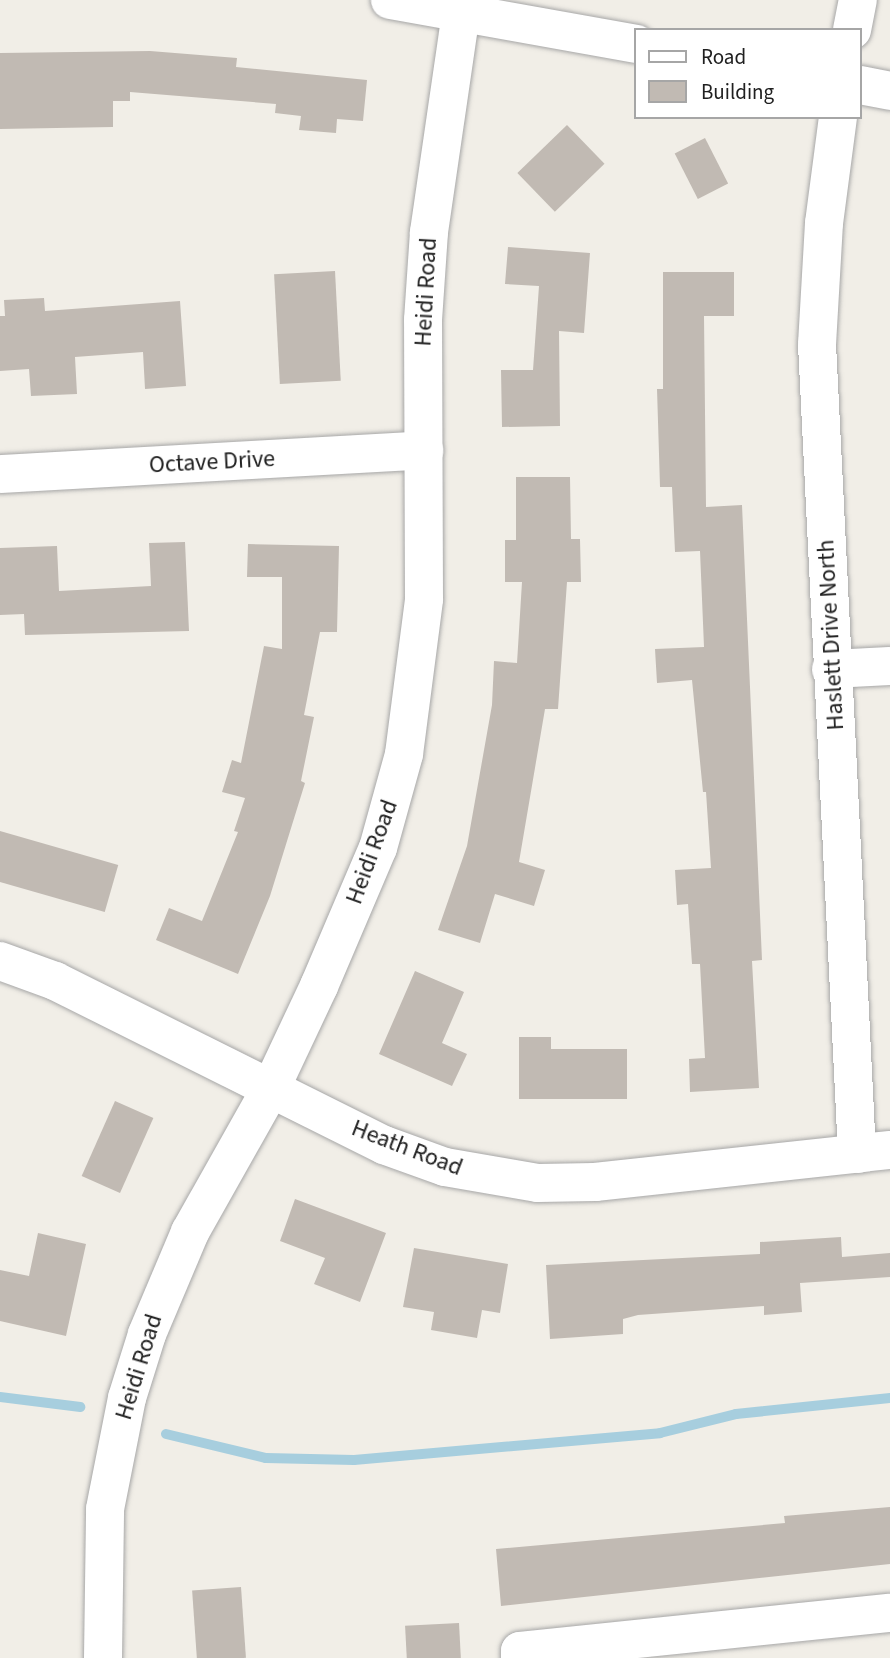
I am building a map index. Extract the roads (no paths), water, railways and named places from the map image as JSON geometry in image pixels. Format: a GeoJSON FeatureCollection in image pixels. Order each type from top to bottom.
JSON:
{"type":"FeatureCollection","features":[{"type":"Feature","properties":{"kind":"street"},"geometry":{"type":"LineString","coordinates":[[390,0],[462,6],[634,44]]}},
{"type":"Feature","properties":{"kind":"street"},"geometry":{"type":"LineString","coordinates":[[852,28],[858,0]]}},
{"type":"Feature","properties":{"kind":"street","name":"Heidi Road"},"geometry":{"type":"LineString","coordinates":[[103,1658],[105,1509],[127,1398],[167,1283],[271,1088],[372,860],[395,790],[416,679],[424,599],[423,320],[429,232],[462,6]]}},
{"type":"Feature","properties":{"kind":"street"},"geometry":{"type":"LineString","coordinates":[[862,85],[890,91]]}},
{"type":"Feature","properties":{"kind":"street","name":"Haslett Drive North"},"geometry":{"type":"LineString","coordinates":[[838,119],[824,223],[817,344],[831,669],[873,1152]]}},
{"type":"Feature","properties":{"kind":"street","name":"Octave Drive"},"geometry":{"type":"LineString","coordinates":[[0,474],[424,450]]}},
{"type":"Feature","properties":{"kind":"street"},"geometry":{"type":"LineString","coordinates":[[831,669],[890,666]]}},
{"type":"Feature","properties":{"kind":"street","name":"Heath Road"},"geometry":{"type":"LineString","coordinates":[[0,961],[55,981],[383,1145],[444,1167],[538,1183],[595,1182],[873,1152]]}},
{"type":"Feature","properties":{"kind":"street"},"geometry":{"type":"LineString","coordinates":[[520,1658],[520,1651],[890,1614]]}},
{"type":"Feature","properties":{"kind":"waterway"},"geometry":{"type":"LineString","coordinates":[[0,1397],[80,1407]]}},
{"type":"Feature","properties":{"kind":"waterway"},"geometry":{"type":"LineString","coordinates":[[166,1434],[266,1458],[354,1460],[660,1433],[736,1414],[890,1398]]}}]}
